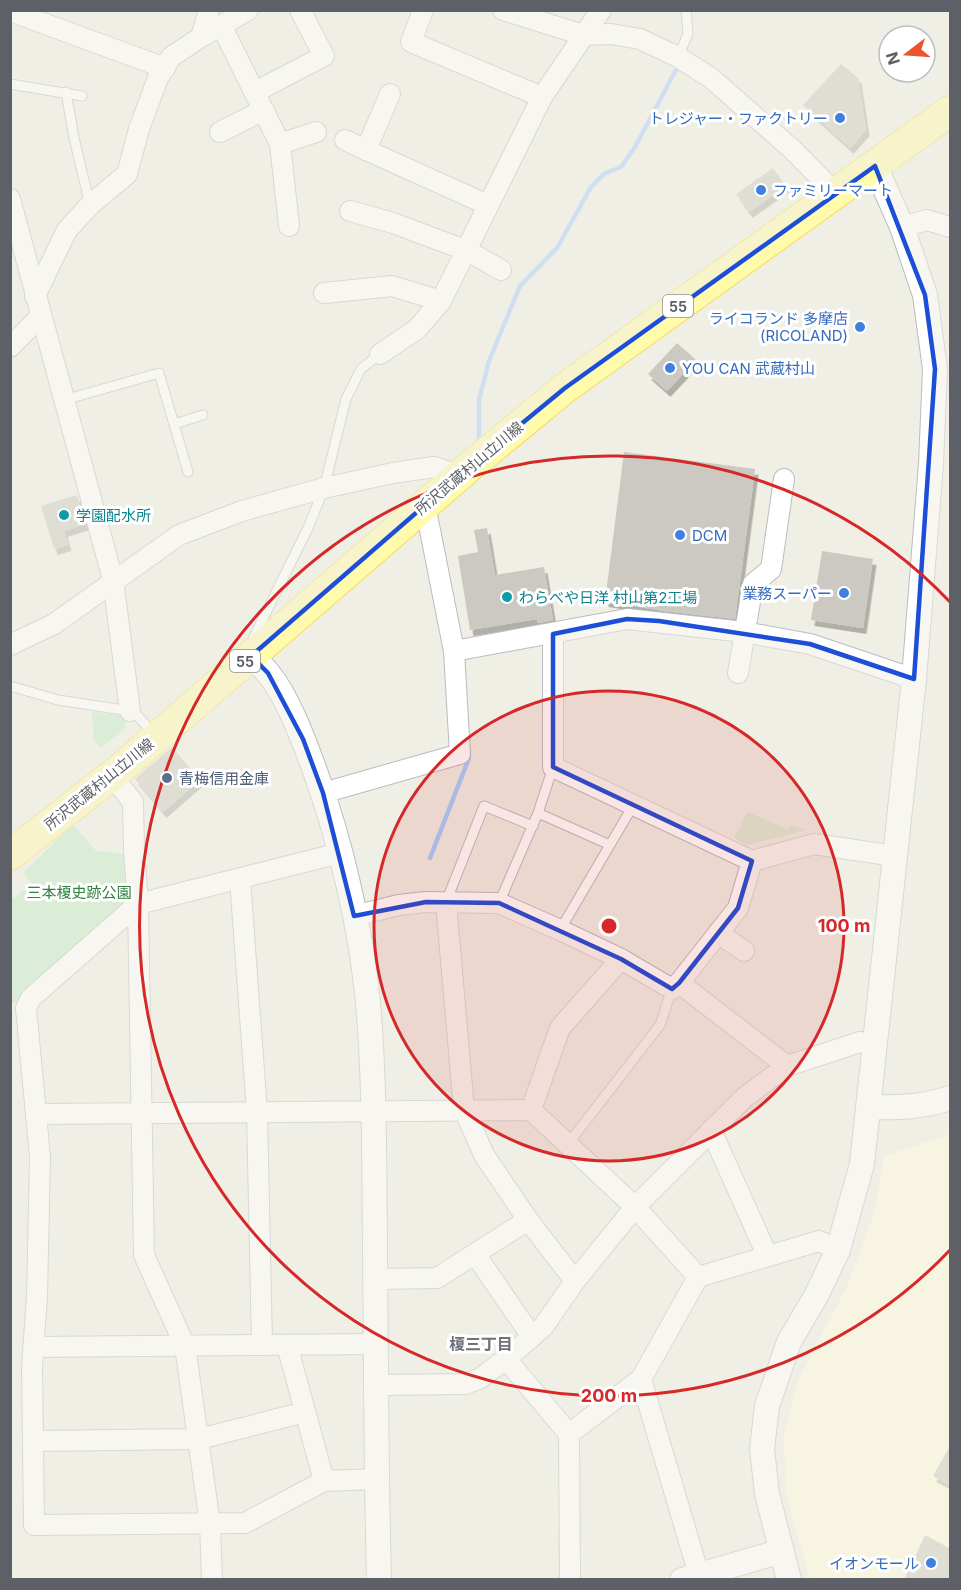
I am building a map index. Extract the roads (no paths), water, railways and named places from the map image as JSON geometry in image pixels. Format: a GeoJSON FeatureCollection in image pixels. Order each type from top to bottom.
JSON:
{"type":"FeatureCollection","features":[{"type":"Feature","properties":{"kind":"main road","name":"所沢武蔵村山立川線"},"geometry":{"type":"LineString","coordinates":[[10,855],[112,776],[425,505],[565,388],[951,111]]}},
{"type":"Feature","properties":{"kind":"street"},"geometry":{"type":"LineString","coordinates":[[35,296],[67,230],[90,205],[127,174],[139,129],[158,78],[171,57],[201,37],[215,18],[248,10]]}},
{"type":"Feature","properties":{"kind":"street"},"geometry":{"type":"LineString","coordinates":[[255,92],[324,56],[300,10]]}},
{"type":"Feature","properties":{"kind":"street"},"geometry":{"type":"LineString","coordinates":[[423,10],[411,42],[542,97]]}},
{"type":"Feature","properties":{"kind":"street"},"geometry":{"type":"LineString","coordinates":[[10,11],[165,68]]}},
{"type":"Feature","properties":{"kind":"street"},"geometry":{"type":"LineString","coordinates":[[380,354],[417,328],[441,301],[468,251],[488,205],[542,97],[601,11]]}},
{"type":"Feature","properties":{"kind":"street"},"geometry":{"type":"LineString","coordinates":[[511,12],[583,35],[611,34],[640,39],[678,57],[711,78],[793,150],[836,193]]}},
{"type":"Feature","properties":{"kind":"street"},"geometry":{"type":"LineString","coordinates":[[215,18],[280,144],[289,226]]}},
{"type":"Feature","properties":{"kind":"street"},"geometry":{"type":"LineString","coordinates":[[366,150],[390,94]]}},
{"type":"Feature","properties":{"kind":"street"},"geometry":{"type":"LineString","coordinates":[[220,132],[264,110]]}},
{"type":"Feature","properties":{"kind":"street"},"geometry":{"type":"LineString","coordinates":[[280,144],[316,132]]}},
{"type":"Feature","properties":{"kind":"street"},"geometry":{"type":"LineString","coordinates":[[345,140],[488,205]]}},
{"type":"Feature","properties":{"kind":"street"},"geometry":{"type":"LineString","coordinates":[[789,1580],[767,1494],[762,1449],[767,1406],[789,1342],[816,1296],[838,1250],[862,1164],[914,679],[941,466],[935,369],[925,295],[902,227],[875,166]]}},
{"type":"Feature","properties":{"kind":"street"},"geometry":{"type":"LineString","coordinates":[[10,199],[113,580],[130,711]]}},
{"type":"Feature","properties":{"kind":"street"},"geometry":{"type":"LineString","coordinates":[[351,211],[393,223],[468,251],[501,270]]}},
{"type":"Feature","properties":{"kind":"street"},"geometry":{"type":"LineString","coordinates":[[902,227],[927,220],[951,227]]}},
{"type":"Feature","properties":{"kind":"street"},"geometry":{"type":"LineString","coordinates":[[324,293],[392,286],[441,301]]}},
{"type":"Feature","properties":{"kind":"street"},"geometry":{"type":"LineString","coordinates":[[12,343],[41,316]]}},
{"type":"Feature","properties":{"kind":"street"},"geometry":{"type":"LineString","coordinates":[[10,645],[54,624],[178,536],[242,511],[324,488],[393,473],[434,467],[446,471],[472,465]]}},
{"type":"Feature","properties":{"kind":"street"},"geometry":{"type":"LineString","coordinates":[[738,673],[753,584],[771,569],[784,479]]}},
{"type":"Feature","properties":{"kind":"street"},"geometry":{"type":"LineString","coordinates":[[323,793],[460,754],[454,651],[425,505]]}},
{"type":"Feature","properties":{"kind":"street"},"geometry":{"type":"LineString","coordinates":[[454,651],[627,619],[744,632],[810,644],[914,679]]}},
{"type":"Feature","properties":{"kind":"street"},"geometry":{"type":"LineString","coordinates":[[553,633],[553,767],[752,861],[814,844],[895,856]]}},
{"type":"Feature","properties":{"kind":"street"},"geometry":{"type":"LineString","coordinates":[[251,656],[268,673],[280,693],[303,739],[323,793],[340,853],[354,916],[368,1002],[374,1111],[376,1479],[379,1580]]}},
{"type":"Feature","properties":{"kind":"street"},"geometry":{"type":"LineString","coordinates":[[112,776],[133,802],[138,904],[144,1255],[185,1346],[210,1524],[212,1580]]}},
{"type":"Feature","properties":{"kind":"street"},"geometry":{"type":"LineString","coordinates":[[340,853],[138,904],[31,998],[26,1008],[40,1168],[37,1297],[32,1367],[34,1525],[245,1523],[324,1481],[376,1479]]}},
{"type":"Feature","properties":{"kind":"street"},"geometry":{"type":"LineString","coordinates":[[676,986],[738,908],[752,861]]}},
{"type":"Feature","properties":{"kind":"street"},"geometry":{"type":"LineString","coordinates":[[240,879],[257,1112],[262,1345]]}},
{"type":"Feature","properties":{"kind":"street"},"geometry":{"type":"LineString","coordinates":[[354,916],[399,905],[426,902],[499,903],[676,986],[787,1066]]}},
{"type":"Feature","properties":{"kind":"street"},"geometry":{"type":"LineString","coordinates":[[446,903],[464,1110],[484,1155],[528,1220],[575,1281]]}},
{"type":"Feature","properties":{"kind":"street"},"geometry":{"type":"LineString","coordinates":[[718,933],[744,951]]}},
{"type":"Feature","properties":{"kind":"street"},"geometry":{"type":"LineString","coordinates":[[531,1110],[560,1028],[621,959]]}},
{"type":"Feature","properties":{"kind":"street"},"geometry":{"type":"LineString","coordinates":[[376,1385],[465,1384],[479,1379],[543,1327],[575,1281],[635,1207],[745,1097],[787,1066],[860,1042],[875,1044]]}},
{"type":"Feature","properties":{"kind":"street"},"geometry":{"type":"LineString","coordinates":[[869,1107],[907,1108],[930,1105],[951,1098]]}},
{"type":"Feature","properties":{"kind":"street"},"geometry":{"type":"LineString","coordinates":[[37,1114],[531,1110],[635,1207],[698,1276]]}},
{"type":"Feature","properties":{"kind":"street"},"geometry":{"type":"LineString","coordinates":[[711,1130],[767,1255]]}},
{"type":"Feature","properties":{"kind":"street"},"geometry":{"type":"LineString","coordinates":[[375,1279],[437,1278],[528,1220]]}},
{"type":"Feature","properties":{"kind":"street"},"geometry":{"type":"LineString","coordinates":[[569,1434],[641,1379],[698,1276],[819,1241],[838,1250]]}},
{"type":"Feature","properties":{"kind":"street"},"geometry":{"type":"LineString","coordinates":[[475,1254],[532,1336]]}},
{"type":"Feature","properties":{"kind":"street"},"geometry":{"type":"LineString","coordinates":[[34,1347],[377,1344]]}},
{"type":"Feature","properties":{"kind":"street"},"geometry":{"type":"LineString","coordinates":[[287,1345],[324,1481]]}},
{"type":"Feature","properties":{"kind":"street"},"geometry":{"type":"LineString","coordinates":[[506,1359],[569,1434],[570,1580]]}},
{"type":"Feature","properties":{"kind":"street"},"geometry":{"type":"LineString","coordinates":[[641,1379],[691,1577],[782,1551]]}},
{"type":"Feature","properties":{"kind":"street"},"geometry":{"type":"LineString","coordinates":[[33,1441],[199,1439],[305,1412]]}},
{"type":"Feature","properties":{"kind":"lane"},"geometry":{"type":"LineString","coordinates":[[678,57],[688,34],[686,10]]}},
{"type":"Feature","properties":{"kind":"lane"},"geometry":{"type":"LineString","coordinates":[[10,84],[82,96]]}},
{"type":"Feature","properties":{"kind":"lane"},"geometry":{"type":"LineString","coordinates":[[66,92],[90,205]]}},
{"type":"Feature","properties":{"kind":"lane"},"geometry":{"type":"LineString","coordinates":[[251,656],[254,637],[308,528],[324,488],[346,399],[361,369],[380,354]]}},
{"type":"Feature","properties":{"kind":"lane"},"geometry":{"type":"LineString","coordinates":[[64,400],[159,373],[188,472]]}},
{"type":"Feature","properties":{"kind":"lane"},"geometry":{"type":"LineString","coordinates":[[174,424],[203,415]]}},
{"type":"Feature","properties":{"kind":"lane"},"geometry":{"type":"LineString","coordinates":[[10,686],[58,700],[130,711],[136,714],[157,738]]}},
{"type":"Feature","properties":{"kind":"lane"},"geometry":{"type":"LineString","coordinates":[[499,903],[533,826],[553,767]]}},
{"type":"Feature","properties":{"kind":"lane"},"geometry":{"type":"LineString","coordinates":[[560,930],[634,804]]}},
{"type":"Feature","properties":{"kind":"lane"},"geometry":{"type":"LineString","coordinates":[[446,903],[484,806],[533,826]]}},
{"type":"Feature","properties":{"kind":"lane"},"geometry":{"type":"LineString","coordinates":[[538,813],[610,845]]}},
{"type":"Feature","properties":{"kind":"lane"},"geometry":{"type":"LineString","coordinates":[[568,1144],[660,1025],[676,986]]}},
{"type":"Feature","properties":{"kind":"waterway"},"geometry":{"type":"LineString","coordinates":[[479,445],[479,400],[489,361],[520,286],[557,248],[591,187],[604,174],[621,167],[635,147],[678,66]]}},
{"type":"Feature","properties":{"kind":"waterway"},"geometry":{"type":"LineString","coordinates":[[430,858],[469,758],[468,754]]}},
{"type":"Feature","properties":{"kind":"place","name":"トレジャー・ファクトリー"},"geometry":{"type":"Point","coordinates":[840,118]}},
{"type":"Feature","properties":{"kind":"place","name":"ファミリーマート"},"geometry":{"type":"Point","coordinates":[761,190]}},
{"type":"Feature","properties":{"kind":"place","name":"ライコランド 多摩店 (RICOLAND)"},"geometry":{"type":"Point","coordinates":[860,327]}},
{"type":"Feature","properties":{"kind":"place","name":"YOU CAN 武蔵村山"},"geometry":{"type":"Point","coordinates":[670,368]}},
{"type":"Feature","properties":{"kind":"place","name":"学園配水所"},"geometry":{"type":"Point","coordinates":[64,515]}},
{"type":"Feature","properties":{"kind":"place","name":"DCM"},"geometry":{"type":"Point","coordinates":[680,535]}},
{"type":"Feature","properties":{"kind":"place","name":"業務スーパー"},"geometry":{"type":"Point","coordinates":[844,593]}},
{"type":"Feature","properties":{"kind":"place","name":"わらべや日洋 村山第2工場"},"geometry":{"type":"Point","coordinates":[507,597]}},
{"type":"Feature","properties":{"kind":"place","name":"青梅信用金庫"},"geometry":{"type":"Point","coordinates":[167,778]}},
{"type":"Feature","properties":{"kind":"place","name":"イオンモール"},"geometry":{"type":"Point","coordinates":[931,1563]}},
{"type":"Feature","properties":{"kind":"district","name":"榎三丁目"},"geometry":{"type":"Point","coordinates":[481,1344]}},
{"type":"Feature","properties":{"kind":"park label","name":"三本榎史跡公園"},"geometry":{"type":"Point","coordinates":[79,892]}}]}
